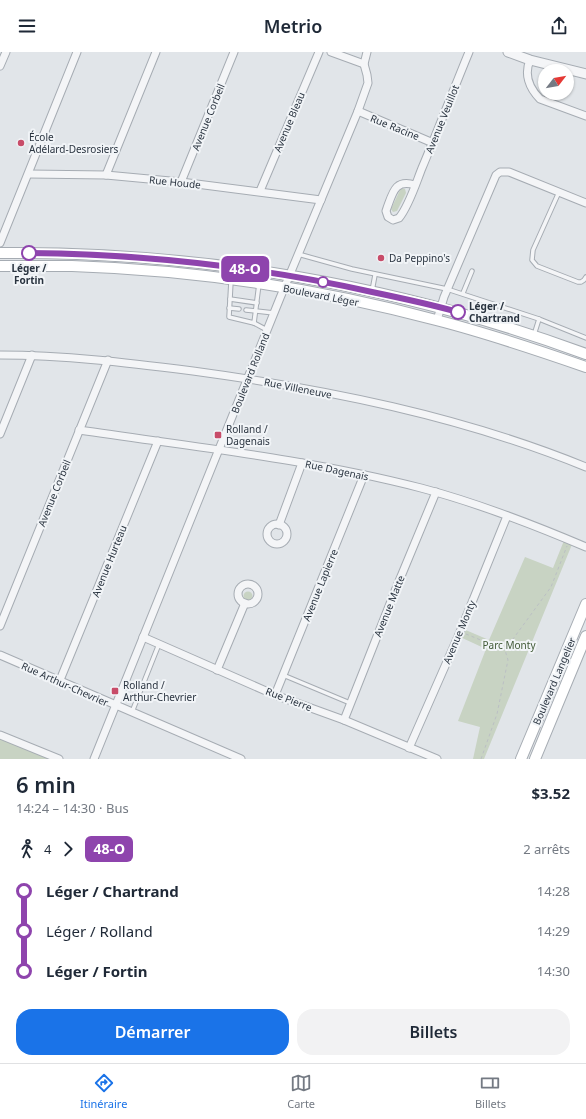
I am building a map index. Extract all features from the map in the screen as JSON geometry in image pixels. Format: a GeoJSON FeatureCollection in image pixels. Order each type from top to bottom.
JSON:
{"type":"FeatureCollection","features":[{"type":"Feature","properties":{"kind":"main road","name":"Boulevard Léger"},"geometry":{"type":"LineString","coordinates":[[0,253],[73,254],[206,263],[338,284],[441,307],[534,335],[586,354]]}},
{"type":"Feature","properties":{"kind":"main road","name":"Boulevard Léger"},"geometry":{"type":"LineString","coordinates":[[0,266],[73,266],[132,270],[231,280],[285,288],[363,303],[437,320],[527,346],[586,367]]}},
{"type":"Feature","properties":{"kind":"main road","name":"Boulevard Langelier"},"geometry":{"type":"LineString","coordinates":[[521,759],[586,604]]}},
{"type":"Feature","properties":{"kind":"main road","name":"Boulevard Langelier"},"geometry":{"type":"LineString","coordinates":[[535,759],[586,636]]}},
{"type":"Feature","properties":{"kind":"street"},"geometry":{"type":"LineString","coordinates":[[0,66],[6,52]]}},
{"type":"Feature","properties":{"kind":"street"},"geometry":{"type":"LineString","coordinates":[[0,243],[77,52]]}},
{"type":"Feature","properties":{"kind":"street"},"geometry":{"type":"LineString","coordinates":[[106,175],[156,52]]}},
{"type":"Feature","properties":{"kind":"street","name":"Avenue Corbeil"},"geometry":{"type":"LineString","coordinates":[[181,182],[234,52]]}},
{"type":"Feature","properties":{"kind":"street","name":"Avenue Bleau"},"geometry":{"type":"LineString","coordinates":[[260,192],[319,52]]}},
{"type":"Feature","properties":{"kind":"street"},"geometry":{"type":"LineString","coordinates":[[331,52],[364,64]]}},
{"type":"Feature","properties":{"kind":"street","name":"Boulevard Rolland"},"geometry":{"type":"LineString","coordinates":[[94,759],[267,330],[358,111],[368,83],[364,64],[367,52]]}},
{"type":"Feature","properties":{"kind":"street","name":"Avenue Veuillot"},"geometry":{"type":"LineString","coordinates":[[415,185],[405,183],[396,187],[386,211],[390,219],[396,219],[400,215],[415,185],[469,52]]}},
{"type":"Feature","properties":{"kind":"street"},"geometry":{"type":"LineString","coordinates":[[508,52],[530,60],[586,74]]}},
{"type":"Feature","properties":{"kind":"street"},"geometry":{"type":"LineString","coordinates":[[530,60],[527,68],[527,78],[529,85],[536,95],[540,99],[586,116]]}},
{"type":"Feature","properties":{"kind":"street","name":"Rue Racine"},"geometry":{"type":"LineString","coordinates":[[358,111],[433,142]]}},
{"type":"Feature","properties":{"kind":"street"},"geometry":{"type":"LineString","coordinates":[[437,320],[447,289],[496,175],[500,172],[509,172],[586,203]]}},
{"type":"Feature","properties":{"kind":"street","name":"Rue Houde"},"geometry":{"type":"LineString","coordinates":[[29,174],[106,175],[181,182],[321,200]]}},
{"type":"Feature","properties":{"kind":"street","name":"Rue Villeneuve"},"geometry":{"type":"LineString","coordinates":[[0,355],[32,355],[108,360],[248,378],[338,395],[447,419],[516,440],[586,467]]}},
{"type":"Feature","properties":{"kind":"street"},"geometry":{"type":"LineString","coordinates":[[0,434],[32,355]]}},
{"type":"Feature","properties":{"kind":"street","name":"Avenue Corbeil"},"geometry":{"type":"LineString","coordinates":[[0,626],[108,360]]}},
{"type":"Feature","properties":{"kind":"street","name":"Rue Dagenais"},"geometry":{"type":"LineString","coordinates":[[79,430],[302,462],[364,475],[436,492],[507,516],[586,547]]}},
{"type":"Feature","properties":{"kind":"street","name":"Avenue Hurteau"},"geometry":{"type":"LineString","coordinates":[[60,680],[158,441]]}},
{"type":"Feature","properties":{"kind":"street"},"geometry":{"type":"LineString","coordinates":[[279,525],[302,462]]}},
{"type":"Feature","properties":{"kind":"street","name":"Avenue Lapierre"},"geometry":{"type":"LineString","coordinates":[[275,694],[364,475]]}},
{"type":"Feature","properties":{"kind":"street","name":"Avenue Matte"},"geometry":{"type":"LineString","coordinates":[[344,720],[396,586],[436,492]]}},
{"type":"Feature","properties":{"kind":"street","name":"Avenue Monty"},"geometry":{"type":"LineString","coordinates":[[409,748],[460,632],[507,516]]}},
{"type":"Feature","properties":{"kind":"street"},"geometry":{"type":"LineString","coordinates":[[217,670],[245,604]]}},
{"type":"Feature","properties":{"kind":"street","name":"Rue Pierre"},"geometry":{"type":"LineString","coordinates":[[142,637],[275,694],[344,720],[437,759]]}},
{"type":"Feature","properties":{"kind":"street","name":"Rue Arthur-Chevrier"},"geometry":{"type":"LineString","coordinates":[[0,655],[241,759]]}},
{"type":"Feature","properties":{"kind":"street"},"geometry":{"type":"LineString","coordinates":[[0,735],[59,759]]}},
{"type":"Feature","properties":{"kind":"lane"},"geometry":{"type":"LineString","coordinates":[[559,192],[533,250],[532,260],[537,266],[578,282],[584,280],[586,276]]}},
{"type":"Feature","properties":{"kind":"lane"},"geometry":{"type":"LineString","coordinates":[[298,254],[313,260],[375,275],[463,293],[472,298],[539,319],[586,338]]}},
{"type":"Feature","properties":{"kind":"lane"},"geometry":{"type":"LineString","coordinates":[[463,293],[472,271]]}},
{"type":"Feature","properties":{"kind":"lane"},"geometry":{"type":"LineString","coordinates":[[371,292],[375,275]]}},
{"type":"Feature","properties":{"kind":"lane"},"geometry":{"type":"LineString","coordinates":[[231,280],[229,317],[254,323],[267,330]]}},
{"type":"Feature","properties":{"kind":"lane"},"geometry":{"type":"LineString","coordinates":[[254,323],[259,284]]}},
{"type":"Feature","properties":{"kind":"lane"},"geometry":{"type":"LineString","coordinates":[[230,299],[257,303]]}},
{"type":"Feature","properties":{"kind":"lane"},"geometry":{"type":"LineString","coordinates":[[229,308],[239,309]]}},
{"type":"Feature","properties":{"kind":"lane"},"geometry":{"type":"LineString","coordinates":[[246,310],[274,313]]}},
{"type":"Feature","properties":{"kind":"lane"},"geometry":{"type":"LineString","coordinates":[[534,335],[539,319]]}},
{"type":"Feature","properties":{"kind":"lane"},"geometry":{"type":"LineString","coordinates":[[132,712],[159,644]]}},
{"type":"Feature","properties":{"kind":"lane"},"geometry":{"type":"LineString","coordinates":[[283,675],[350,704]]}},
{"type":"Feature","properties":{"kind":"path"},"geometry":{"type":"LineString","coordinates":[[505,650],[551,587],[570,540]]}},
{"type":"Feature","properties":{"kind":"path"},"geometry":{"type":"LineString","coordinates":[[460,632],[505,650]]}},
{"type":"Feature","properties":{"kind":"path"},"geometry":{"type":"LineString","coordinates":[[481,759],[497,714],[508,660],[505,650]]}},
{"type":"Feature","properties":{"kind":"green space"},"geometry":{"type":"Polygon","coordinates":[[[401,188],[405,189],[406,193],[397,211],[393,212],[391,209],[401,188]]]}},
{"type":"Feature","properties":{"kind":"green space","name":"Parc Monty"},"geometry":{"type":"Polygon","coordinates":[[[565,538],[573,542],[484,759],[473,759],[480,727],[458,721],[486,649],[458,636],[461,628],[489,640],[525,557],[553,568],[565,538]]]}},
{"type":"Feature","properties":{"kind":"green space"},"geometry":{"type":"Polygon","coordinates":[[[246,592],[250,592],[252,596],[250,600],[246,600],[244,598],[244,594],[246,592]]]}},
{"type":"Feature","properties":{"kind":"green space"},"geometry":{"type":"Polygon","coordinates":[[[0,736],[55,759],[0,759],[0,736]]]}},
{"type":"Feature","properties":{"kind":"bus line","name":"48-O"},"geometry":{"type":"LineString","coordinates":[[29,253],[73,254],[206,263],[338,284],[458,312]]}},
{"type":"Feature","properties":{"kind":"place","name":"École Adélard-Desrosiers"},"geometry":{"type":"Point","coordinates":[21,143]}},
{"type":"Feature","properties":{"kind":"place","name":"Léger / Fortin"},"geometry":{"type":"Point","coordinates":[29,253]}},
{"type":"Feature","properties":{"kind":"place","name":"Da Peppino's"},"geometry":{"type":"Point","coordinates":[381,258]}},
{"type":"Feature","properties":{"kind":"place","name":"Léger / Chartrand"},"geometry":{"type":"Point","coordinates":[458,312]}},
{"type":"Feature","properties":{"kind":"place","name":"Rolland / Dagenais"},"geometry":{"type":"Point","coordinates":[218,435]}},
{"type":"Feature","properties":{"kind":"place","name":"Rolland / Arthur-Chevrier"},"geometry":{"type":"Point","coordinates":[115,691]}}]}
